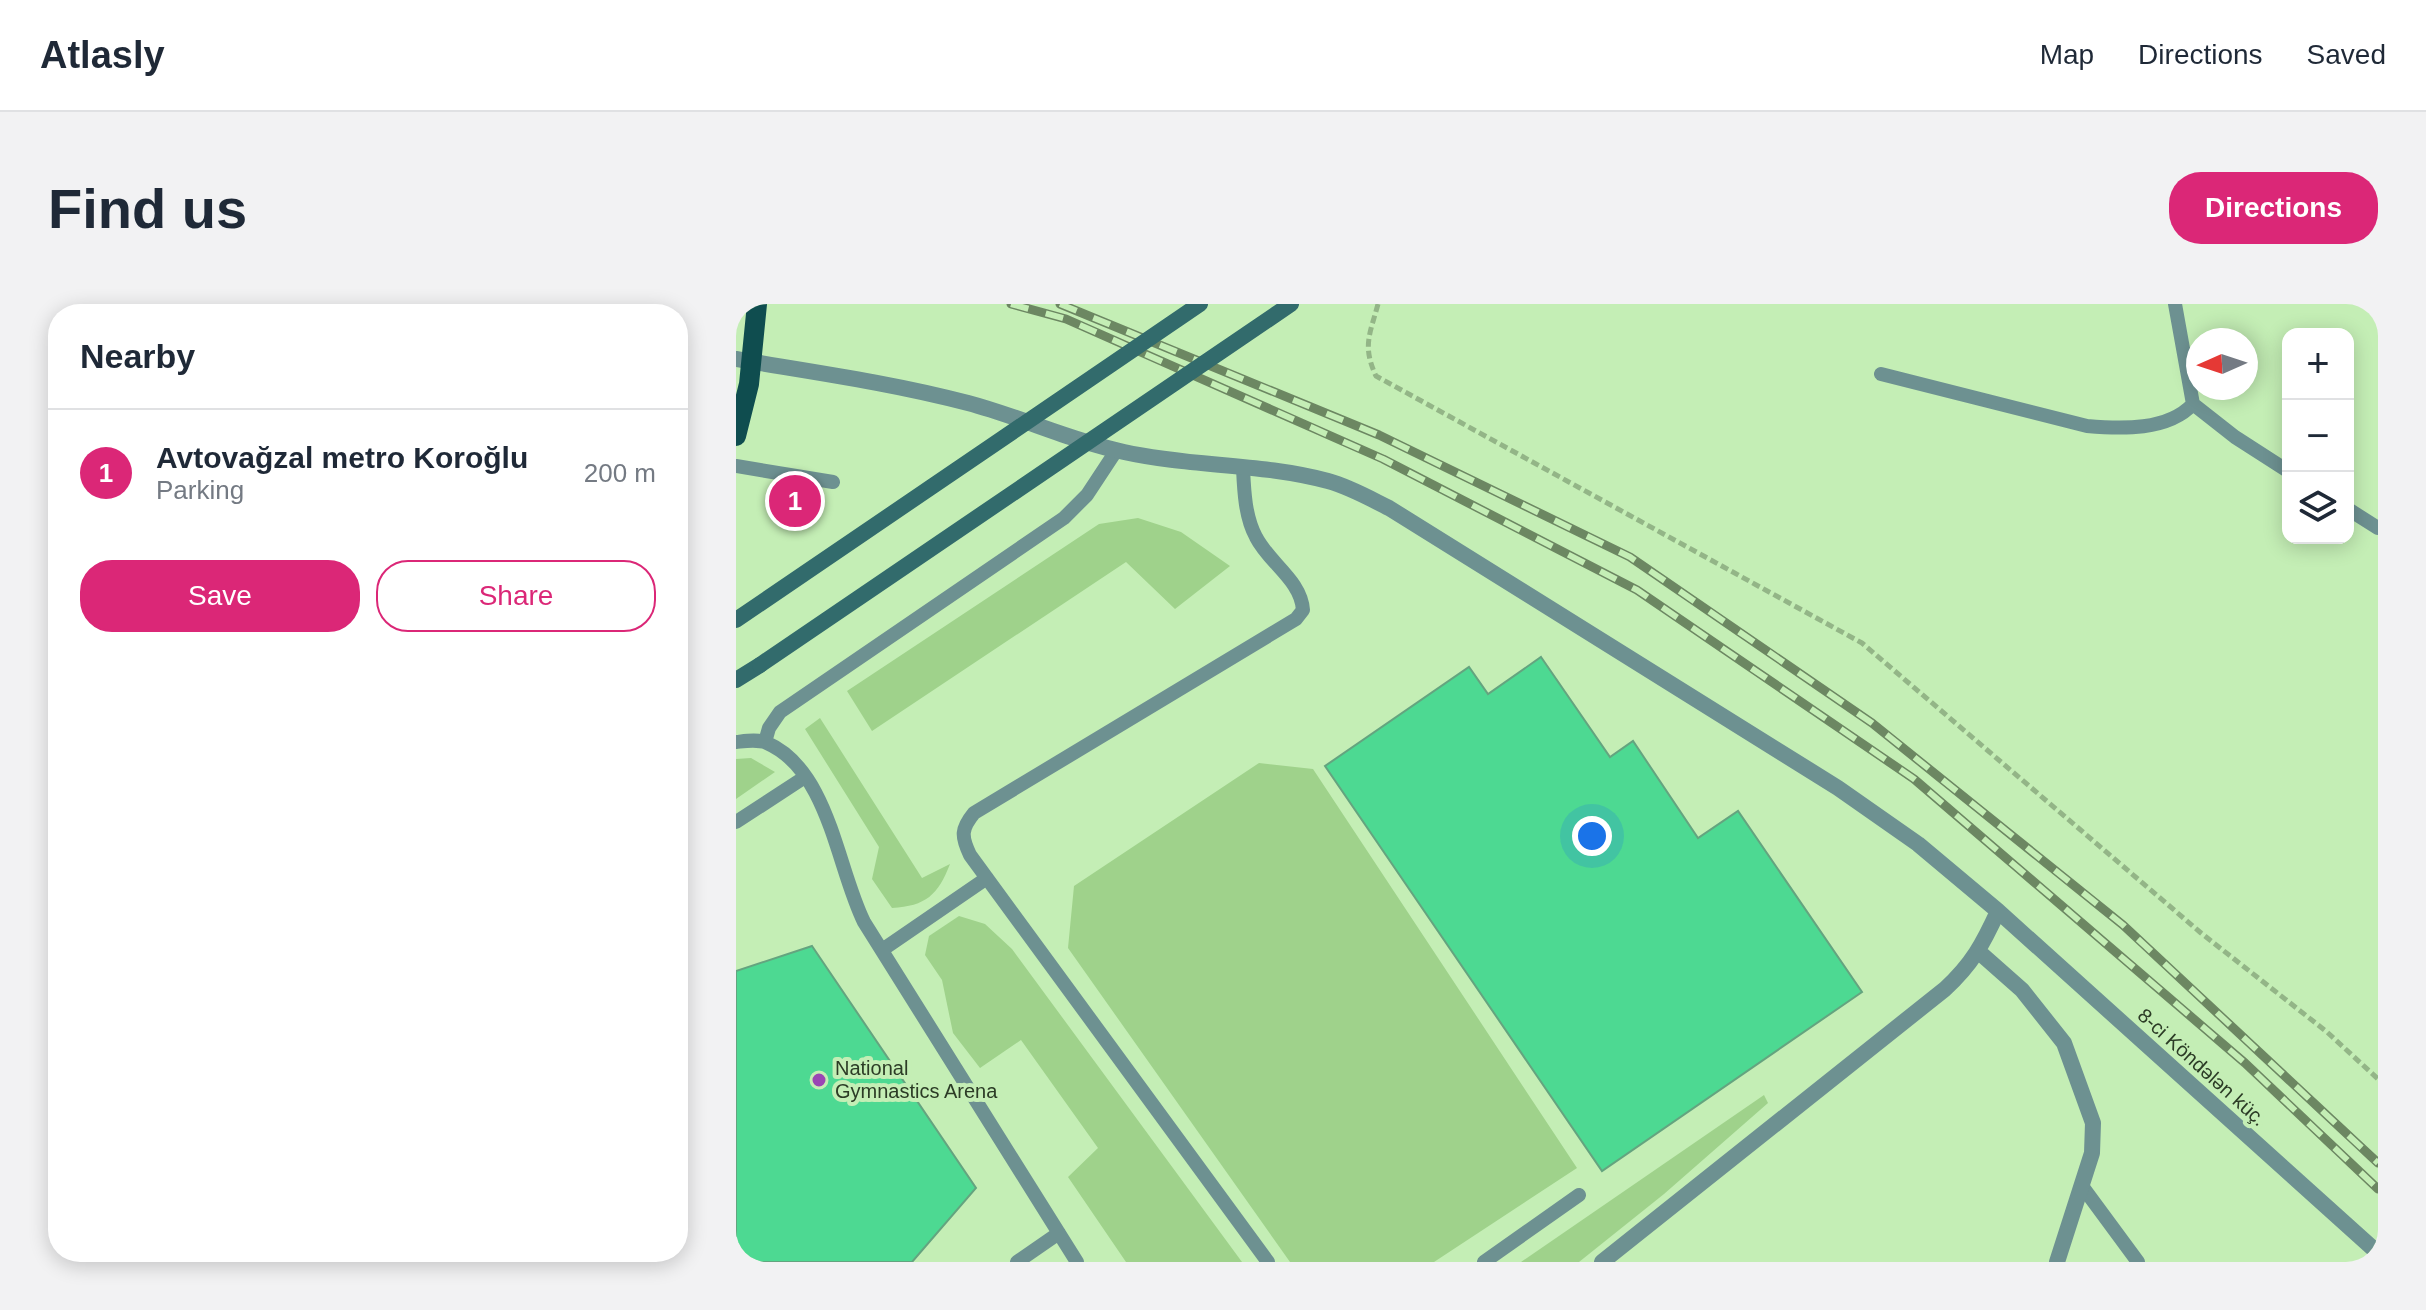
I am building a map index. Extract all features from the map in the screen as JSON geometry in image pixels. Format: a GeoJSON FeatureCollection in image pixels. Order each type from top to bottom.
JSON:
{"type":"FeatureCollection","features":[{"type":"Feature","properties":{"kind":"main road"},"geometry":{"type":"LineString","coordinates":[[736,436],[749,384],[757,304]]}},
{"type":"Feature","properties":{"kind":"main road"},"geometry":{"type":"LineString","coordinates":[[736,620],[1200,304]]}},
{"type":"Feature","properties":{"kind":"main road"},"geometry":{"type":"LineString","coordinates":[[736,680],[1291,304]]}},
{"type":"Feature","properties":{"kind":"street","name":"8-ci Köndələn küç."},"geometry":{"type":"LineString","coordinates":[[736,359],[966,402],[1116,451],[1327,481],[1389,508],[1838,788],[1918,844],[1998,911],[2378,1253]]}},
{"type":"Feature","properties":{"kind":"street"},"geometry":{"type":"LineString","coordinates":[[1602,1262],[1900,1027],[1967,968],[1979,952],[1998,911]]}},
{"type":"Feature","properties":{"kind":"street"},"geometry":{"type":"LineString","coordinates":[[1979,952],[2022,990],[2064,1043],[2093,1123],[2092,1153],[2057,1262]]}},
{"type":"Feature","properties":{"kind":"lane"},"geometry":{"type":"LineString","coordinates":[[2175,304],[2193,404],[2235,437],[2282,467]]}},
{"type":"Feature","properties":{"kind":"lane"},"geometry":{"type":"LineString","coordinates":[[1881,374],[2087,426],[2119,429],[2157,423],[2184,414],[2193,404]]}},
{"type":"Feature","properties":{"kind":"lane"},"geometry":{"type":"LineString","coordinates":[[765,742],[769,728],[780,712],[1064,518],[1087,495],[1116,451]]}},
{"type":"Feature","properties":{"kind":"lane"},"geometry":{"type":"LineString","coordinates":[[736,466],[833,482]]}},
{"type":"Feature","properties":{"kind":"lane"},"geometry":{"type":"LineString","coordinates":[[1243,468],[1245,494],[1255,536],[1302,596],[1303,610],[1296,619],[974,813],[963,827],[962,838],[970,855],[1268,1262]]}},
{"type":"Feature","properties":{"kind":"lane"},"geometry":{"type":"LineString","coordinates":[[2354,513],[2378,528]]}},
{"type":"Feature","properties":{"kind":"lane"},"geometry":{"type":"LineString","coordinates":[[736,742],[765,742],[784,753],[805,777],[830,827],[855,903],[1077,1262]]}},
{"type":"Feature","properties":{"kind":"lane"},"geometry":{"type":"LineString","coordinates":[[736,822],[805,777]]}},
{"type":"Feature","properties":{"kind":"lane"},"geometry":{"type":"LineString","coordinates":[[882,950],[987,878]]}},
{"type":"Feature","properties":{"kind":"lane"},"geometry":{"type":"LineString","coordinates":[[2082,1186],[2138,1262]]}},
{"type":"Feature","properties":{"kind":"lane"},"geometry":{"type":"LineString","coordinates":[[1484,1262],[1579,1195]]}},
{"type":"Feature","properties":{"kind":"lane"},"geometry":{"type":"LineString","coordinates":[[1017,1262],[1059,1233]]}},
{"type":"Feature","properties":{"kind":"path"},"geometry":{"type":"LineString","coordinates":[[1378,304],[1367,358],[1376,376],[1862,643],[2201,933],[2327,1032],[2378,1079]]}},
{"type":"Feature","properties":{"kind":"green space"},"geometry":{"type":"Polygon","coordinates":[[[1138,518],[1181,532],[1230,566],[1175,609],[1126,562],[872,731],[847,691],[1099,524],[1138,518]]]}},
{"type":"Feature","properties":{"kind":"green space"},"geometry":{"type":"Polygon","coordinates":[[[820,718],[922,878],[950,864],[941,884],[929,897],[914,905],[892,908],[872,879],[879,847],[805,729],[820,718]]]}},
{"type":"Feature","properties":{"kind":"green space"},"geometry":{"type":"Polygon","coordinates":[[[751,758],[775,772],[736,799],[736,759],[751,758]]]}},
{"type":"Feature","properties":{"kind":"green space"},"geometry":{"type":"Polygon","coordinates":[[[1259,763],[1313,769],[1577,1168],[1434,1262],[1290,1262],[1068,948],[1074,886],[1259,763]]]}},
{"type":"Feature","properties":{"kind":"green space"},"geometry":{"type":"Polygon","coordinates":[[[959,916],[985,924],[1012,949],[1242,1262],[1126,1262],[1068,1177],[1098,1148],[1021,1040],[980,1068],[953,1033],[942,980],[925,955],[929,936],[959,916]]]}},
{"type":"Feature","properties":{"kind":"green space"},"geometry":{"type":"Polygon","coordinates":[[[1764,1095],[1768,1103],[1664,1194],[1579,1262],[1521,1262],[1764,1095]]]}},
{"type":"Feature","properties":{"kind":"building"},"geometry":{"type":"Polygon","coordinates":[[[1541,657],[1610,757],[1633,741],[1698,838],[1738,811],[1862,992],[1602,1171],[1325,766],[1469,667],[1488,694],[1541,657]]]}},
{"type":"Feature","properties":{"kind":"building","name":"National Gymnastics Arena"},"geometry":{"type":"Polygon","coordinates":[[[812,946],[976,1188],[912,1262],[736,1262],[736,971],[812,946]]]}},
{"type":"Feature","properties":{"kind":"railway"},"geometry":{"type":"LineString","coordinates":[[1011,304],[1066,319],[1383,459],[1637,590],[1914,779],[2245,1063],[2378,1189]]}},
{"type":"Feature","properties":{"kind":"railway"},"geometry":{"type":"LineString","coordinates":[[1060,304],[1379,435],[1630,557],[1872,723],[2123,925],[2378,1163]]}},
{"type":"Feature","properties":{"kind":"place","name":"Avtovağzal metro Koroğlu"},"geometry":{"type":"Point","coordinates":[795,501]}},
{"type":"Feature","properties":{"kind":"place","name":"National Gymnastics Arena"},"geometry":{"type":"Point","coordinates":[819,1080]}}]}
